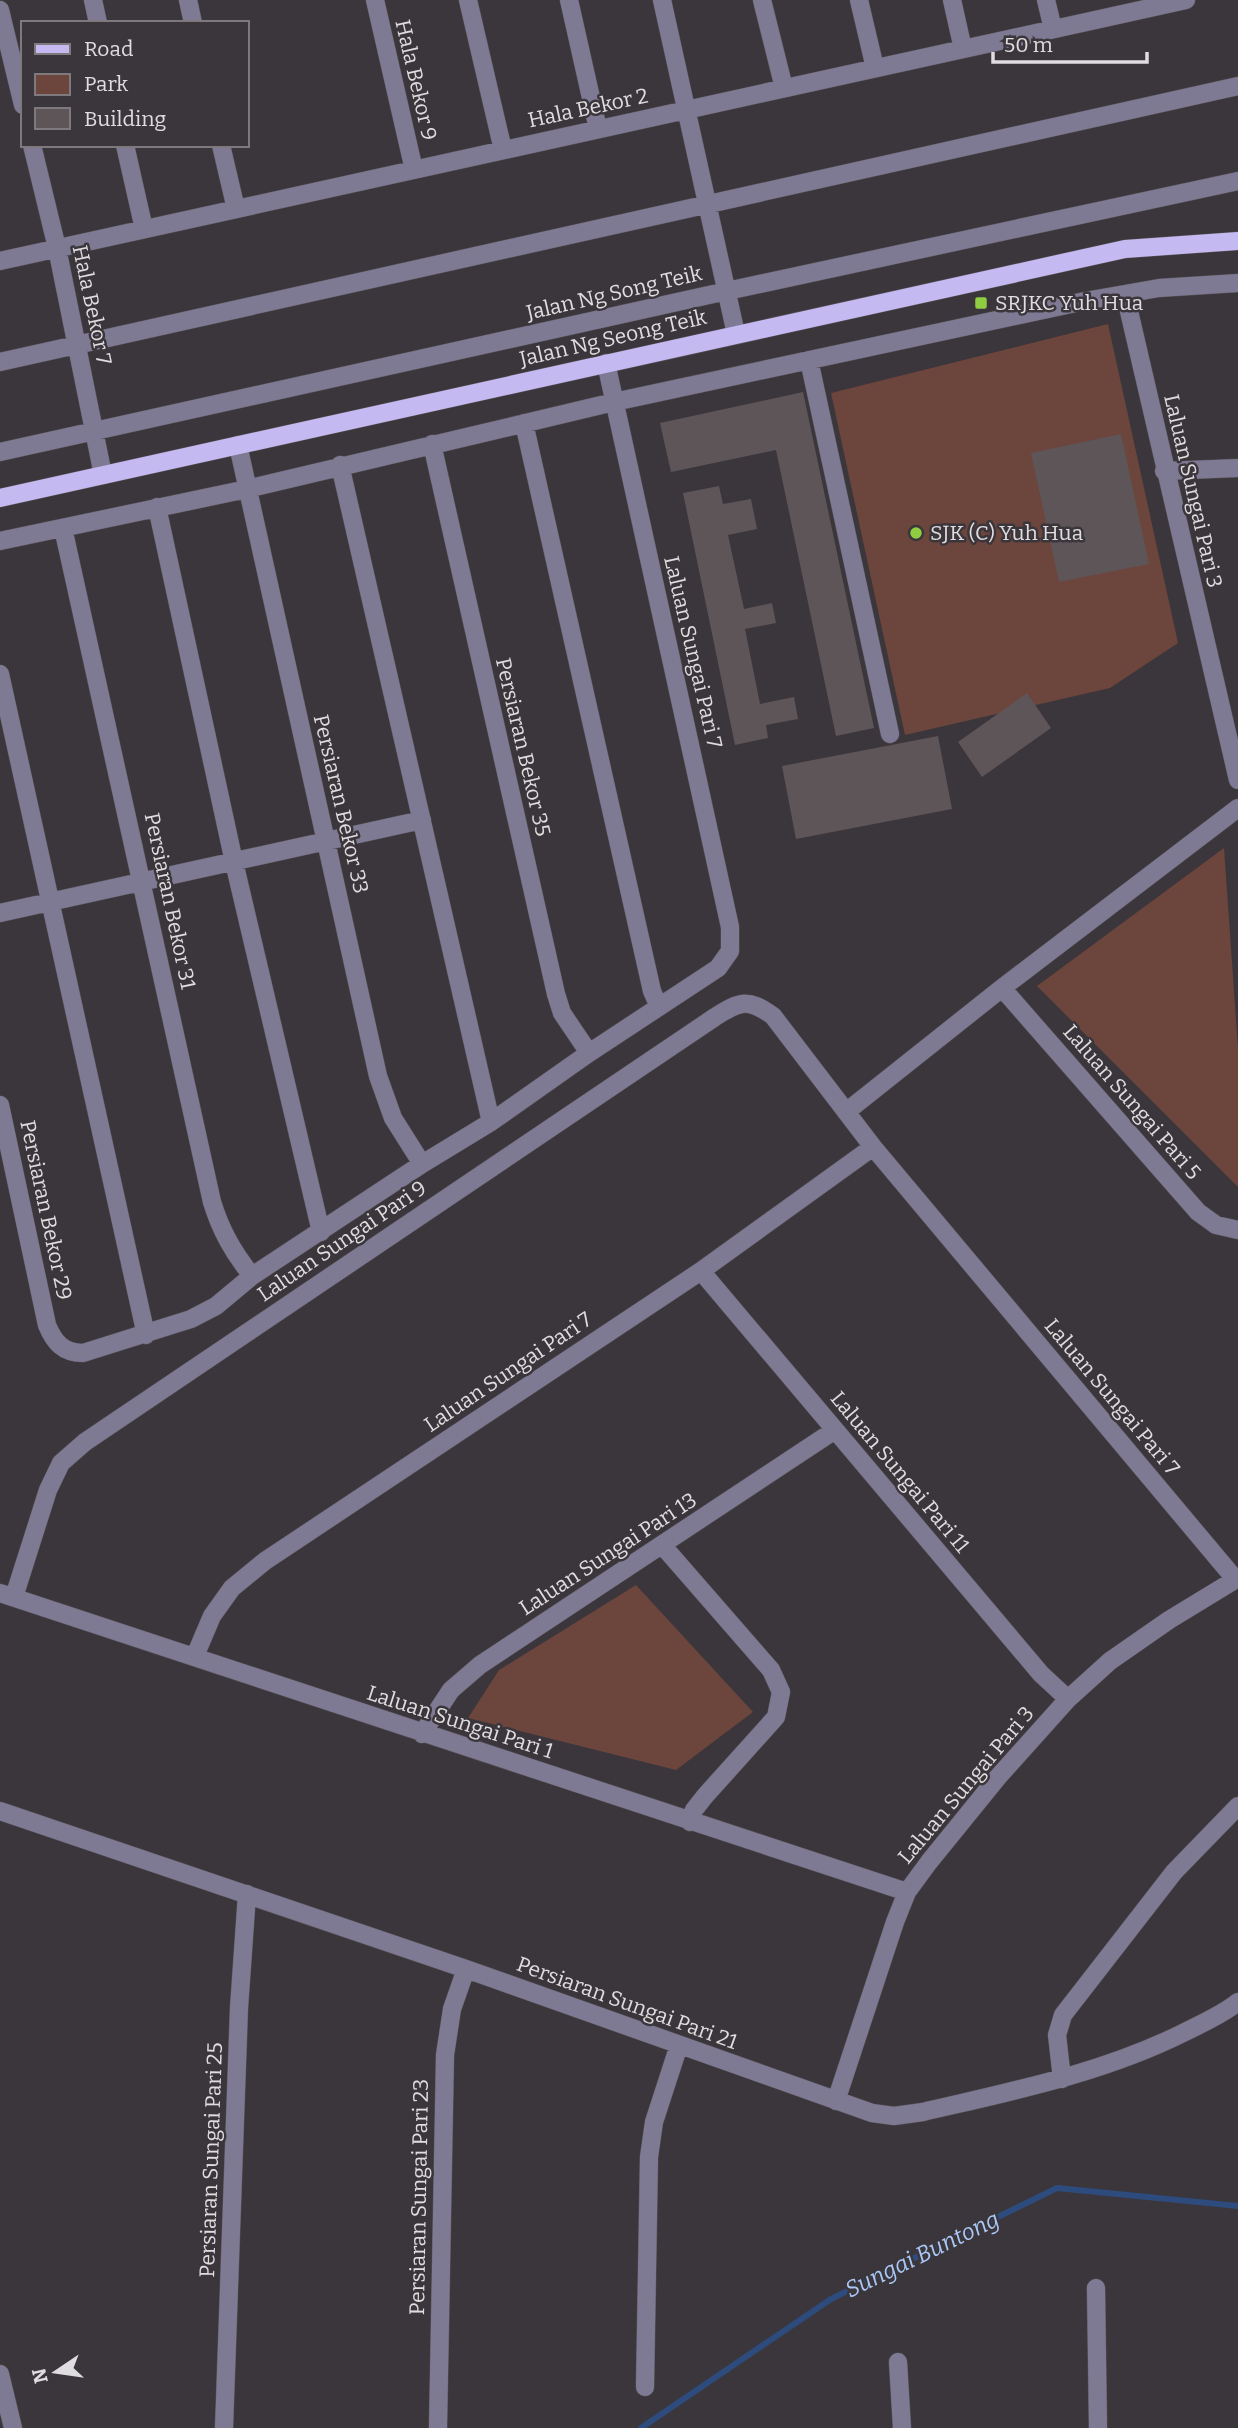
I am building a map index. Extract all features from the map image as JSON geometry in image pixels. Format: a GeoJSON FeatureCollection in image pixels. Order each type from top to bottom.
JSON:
{"type":"FeatureCollection","features":[{"type":"Feature","properties":{"kind":"main road","name":"Jalan Ng Seong Teik"},"geometry":{"type":"LineString","coordinates":[[0,498],[1125,249],[1238,241]]}},
{"type":"Feature","properties":{"kind":"street"},"geometry":{"type":"LineString","coordinates":[[93,0],[98,21]]}},
{"type":"Feature","properties":{"kind":"street"},"geometry":{"type":"LineString","coordinates":[[188,0],[193,21]]}},
{"type":"Feature","properties":{"kind":"street","name":"Hala Bekor 9"},"geometry":{"type":"LineString","coordinates":[[375,0],[414,170]]}},
{"type":"Feature","properties":{"kind":"street"},"geometry":{"type":"LineString","coordinates":[[468,0],[503,150]]}},
{"type":"Feature","properties":{"kind":"street"},"geometry":{"type":"LineString","coordinates":[[569,0],[598,129]]}},
{"type":"Feature","properties":{"kind":"street"},"geometry":{"type":"LineString","coordinates":[[662,0],[736,334]]}},
{"type":"Feature","properties":{"kind":"street"},"geometry":{"type":"LineString","coordinates":[[762,0],[784,88]]}},
{"type":"Feature","properties":{"kind":"street"},"geometry":{"type":"LineString","coordinates":[[859,0],[875,68]]}},
{"type":"Feature","properties":{"kind":"street"},"geometry":{"type":"LineString","coordinates":[[952,0],[963,49]]}},
{"type":"Feature","properties":{"kind":"street"},"geometry":{"type":"LineString","coordinates":[[1046,0],[1053,29]]}},
{"type":"Feature","properties":{"kind":"street","name":"Hala Bekor 2"},"geometry":{"type":"LineString","coordinates":[[0,261],[1053,29],[1138,5],[1186,0]]}},
{"type":"Feature","properties":{"kind":"street"},"geometry":{"type":"LineString","coordinates":[[0,10],[21,97]]}},
{"type":"Feature","properties":{"kind":"street"},"geometry":{"type":"LineString","coordinates":[[0,362],[1238,86]]}},
{"type":"Feature","properties":{"kind":"street","name":"Hala Bekor 7"},"geometry":{"type":"LineString","coordinates":[[32,147],[57,248],[103,475]]}},
{"type":"Feature","properties":{"kind":"street"},"geometry":{"type":"LineString","coordinates":[[125,147],[144,229]]}},
{"type":"Feature","properties":{"kind":"street"},"geometry":{"type":"LineString","coordinates":[[221,147],[236,209]]}},
{"type":"Feature","properties":{"kind":"street","name":"Jalan Ng Song Teik"},"geometry":{"type":"LineString","coordinates":[[0,452],[1238,181]]}},
{"type":"Feature","properties":{"kind":"street"},"geometry":{"type":"LineString","coordinates":[[0,541],[247,489],[614,402],[1125,293],[1238,283]]}},
{"type":"Feature","properties":{"kind":"street","name":"Laluan Sungai Pari 3"},"geometry":{"type":"LineString","coordinates":[[1125,293],[1164,471],[1238,780]]}},
{"type":"Feature","properties":{"kind":"street"},"geometry":{"type":"LineString","coordinates":[[809,360],[890,734]]}},
{"type":"Feature","properties":{"kind":"street","name":"Laluan Sungai Pari 7"},"geometry":{"type":"LineString","coordinates":[[606,363],[730,927],[730,951],[718,968],[659,1007]]}},
{"type":"Feature","properties":{"kind":"street"},"geometry":{"type":"LineString","coordinates":[[0,674],[146,1335],[191,1319],[216,1306],[252,1276],[491,1122],[659,1007],[649,978],[524,423]]}},
{"type":"Feature","properties":{"kind":"street","name":"Persiaran Bekor 35"},"geometry":{"type":"LineString","coordinates":[[432,444],[556,994],[562,1013],[589,1053]]}},
{"type":"Feature","properties":{"kind":"street","name":"Persiaran Bekor 33"},"geometry":{"type":"LineString","coordinates":[[237,445],[378,1076],[393,1118],[422,1164]]}},
{"type":"Feature","properties":{"kind":"street"},"geometry":{"type":"LineString","coordinates":[[340,466],[491,1122]]}},
{"type":"Feature","properties":{"kind":"street"},"geometry":{"type":"LineString","coordinates":[[1164,471],[1238,468]]}},
{"type":"Feature","properties":{"kind":"street"},"geometry":{"type":"LineString","coordinates":[[157,508],[234,862],[321,1232]]}},
{"type":"Feature","properties":{"kind":"street","name":"Persiaran Bekor 31"},"geometry":{"type":"LineString","coordinates":[[64,528],[212,1202],[221,1230],[252,1276]]}},
{"type":"Feature","properties":{"kind":"street"},"geometry":{"type":"LineString","coordinates":[[846,1112],[1002,988],[1238,808]]}},
{"type":"Feature","properties":{"kind":"street"},"geometry":{"type":"LineString","coordinates":[[0,913],[422,820]]}},
{"type":"Feature","properties":{"kind":"street","name":"Laluan Sungai Pari 5"},"geometry":{"type":"LineString","coordinates":[[1002,988],[1198,1212],[1216,1225],[1238,1230]]}},
{"type":"Feature","properties":{"kind":"street","name":"Laluan Sungai Pari 9"},"geometry":{"type":"LineString","coordinates":[[7,1595],[61,1463],[85,1442],[731,1007],[745,1002],[759,1006],[773,1016]]}},
{"type":"Feature","properties":{"kind":"street","name":"Laluan Sungai Pari 7"},"geometry":{"type":"LineString","coordinates":[[773,1016],[873,1147],[1236,1579]]}},
{"type":"Feature","properties":{"kind":"street","name":"Persiaran Bekor 29"},"geometry":{"type":"LineString","coordinates":[[0,1105],[3,1137],[47,1325],[53,1339],[71,1353],[83,1353],[146,1335]]}},
{"type":"Feature","properties":{"kind":"street","name":"Laluan Sungai Pari 7"},"geometry":{"type":"LineString","coordinates":[[195,1656],[212,1616],[232,1588],[265,1561],[701,1271],[873,1147]]}},
{"type":"Feature","properties":{"kind":"street","name":"Laluan Sungai Pari 11"},"geometry":{"type":"LineString","coordinates":[[701,1271],[1041,1675],[1068,1699]]}},
{"type":"Feature","properties":{"kind":"street","name":"Laluan Sungai Pari 13"},"geometry":{"type":"LineString","coordinates":[[422,1734],[451,1690],[480,1665],[835,1430]]}},
{"type":"Feature","properties":{"kind":"street"},"geometry":{"type":"LineString","coordinates":[[663,1546],[771,1670],[780,1692],[776,1717],[705,1796],[694,1810],[690,1822]]}},
{"type":"Feature","properties":{"kind":"street","name":"Laluan Sungai Pari 3"},"geometry":{"type":"LineString","coordinates":[[836,2101],[890,1934],[907,1892],[999,1777],[1068,1699],[1110,1661],[1236,1579]]}},
{"type":"Feature","properties":{"kind":"street","name":"Laluan Sungai Pari 1"},"geometry":{"type":"LineString","coordinates":[[7,1595],[907,1892]]}},
{"type":"Feature","properties":{"kind":"street"},"geometry":{"type":"LineString","coordinates":[[1062,2079],[1057,2035],[1063,2015],[1174,1872],[1237,1810]]}},
{"type":"Feature","properties":{"kind":"street","name":"Persiaran Sungai Pari 21"},"geometry":{"type":"LineString","coordinates":[[0,1811],[466,1969],[872,2113],[894,2116],[923,2112],[1111,2065],[1155,2047],[1238,2002]]}},
{"type":"Feature","properties":{"kind":"street","name":"Persiaran Sungai Pari 25"},"geometry":{"type":"LineString","coordinates":[[225,2428],[239,2008],[247,1894]]}},
{"type":"Feature","properties":{"kind":"street","name":"Persiaran Sungai Pari 23"},"geometry":{"type":"LineString","coordinates":[[438,2428],[445,2055],[452,2009],[466,1969]]}},
{"type":"Feature","properties":{"kind":"street"},"geometry":{"type":"LineString","coordinates":[[645,2387],[649,2157],[654,2122],[679,2045]]}},
{"type":"Feature","properties":{"kind":"street"},"geometry":{"type":"LineString","coordinates":[[1097,2288],[1097,2428]]}},
{"type":"Feature","properties":{"kind":"street"},"geometry":{"type":"LineString","coordinates":[[898,2362],[902,2428]]}},
{"type":"Feature","properties":{"kind":"street"},"geometry":{"type":"LineString","coordinates":[[0,2374],[7,2421]]}},
{"type":"Feature","properties":{"kind":"green space"},"geometry":{"type":"Polygon","coordinates":[[[1108,324],[1178,643],[1110,688],[905,735],[831,393],[1108,324]]]}},
{"type":"Feature","properties":{"kind":"green space"},"geometry":{"type":"Polygon","coordinates":[[[1224,848],[1238,1048],[1238,1187],[1037,986],[1224,848]]]}},
{"type":"Feature","properties":{"kind":"green space"},"geometry":{"type":"Polygon","coordinates":[[[636,1585],[753,1712],[676,1770],[468,1718],[499,1670],[636,1585]]]}},
{"type":"Feature","properties":{"kind":"building"},"geometry":{"type":"Polygon","coordinates":[[[803,392],[874,728],[836,736],[776,450],[671,472],[660,423],[803,392]]]}},
{"type":"Feature","properties":{"kind":"building"},"geometry":{"type":"Polygon","coordinates":[[[1121,434],[1149,564],[1059,582],[1031,453],[1121,434]]]}},
{"type":"Feature","properties":{"kind":"building"},"geometry":{"type":"Polygon","coordinates":[[[719,486],[723,504],[751,499],[757,529],[728,535],[744,609],[772,603],[776,623],[745,629],[760,704],[794,697],[798,719],[766,725],[768,738],[735,745],[683,493],[719,486]]]}},
{"type":"Feature","properties":{"kind":"building"},"geometry":{"type":"Polygon","coordinates":[[[1027,693],[1051,728],[982,777],[958,742],[1027,693]]]}},
{"type":"Feature","properties":{"kind":"building"},"geometry":{"type":"Polygon","coordinates":[[[938,736],[952,809],[796,839],[782,766],[938,736]]]}},
{"type":"Feature","properties":{"kind":"waterway","name":"Sungai Buntong"},"geometry":{"type":"LineString","coordinates":[[641,2428],[831,2299],[1057,2188],[1238,2206]]}},
{"type":"Feature","properties":{"kind":"place","name":"SRJKC Yuh Hua"},"geometry":{"type":"Point","coordinates":[981,303]}},
{"type":"Feature","properties":{"kind":"place","name":"SJK (C) Yuh Hua"},"geometry":{"type":"Point","coordinates":[916,533]}}]}
